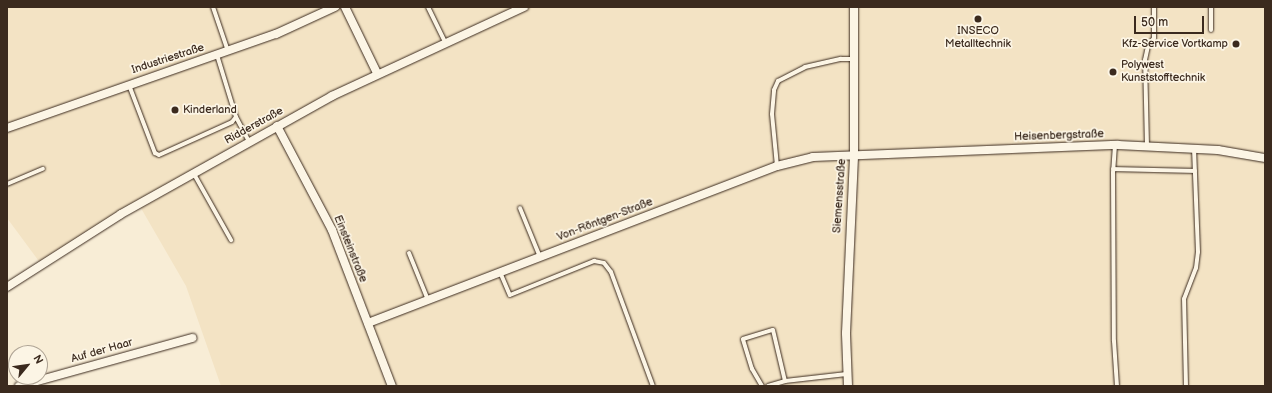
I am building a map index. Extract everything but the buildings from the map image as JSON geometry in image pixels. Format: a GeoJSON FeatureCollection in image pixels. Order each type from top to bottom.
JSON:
{"type":"FeatureCollection","features":[{"type":"Feature","properties":{"kind":"street","name":"Industriestraße"},"geometry":{"type":"LineString","coordinates":[[7,128],[129,83],[276,34],[335,7]]}},
{"type":"Feature","properties":{"kind":"street"},"geometry":{"type":"LineString","coordinates":[[345,7],[377,73]]}},
{"type":"Feature","properties":{"kind":"street","name":"Ridderstraße"},"geometry":{"type":"LineString","coordinates":[[7,286],[121,214],[249,141],[377,73],[524,7]]}},
{"type":"Feature","properties":{"kind":"street","name":"Siemensstraße"},"geometry":{"type":"LineString","coordinates":[[848,386],[848,237],[854,154],[854,7]]}},
{"type":"Feature","properties":{"kind":"street","name":"Einsteinstraße"},"geometry":{"type":"LineString","coordinates":[[277,126],[332,230],[392,386]]}},
{"type":"Feature","properties":{"kind":"street","name":"Heisenbergstraße"},"geometry":{"type":"LineString","coordinates":[[854,154],[1115,145],[1194,149],[1265,158]]}},
{"type":"Feature","properties":{"kind":"street","name":"Von-Röntgen-Straße"},"geometry":{"type":"LineString","coordinates":[[368,323],[777,166],[813,157],[854,154]]}},
{"type":"Feature","properties":{"kind":"street","name":"Auf der Haar"},"geometry":{"type":"LineString","coordinates":[[20,386],[192,338]]}},
{"type":"Feature","properties":{"kind":"lane"},"geometry":{"type":"LineString","coordinates":[[213,7],[228,51]]}},
{"type":"Feature","properties":{"kind":"lane"},"geometry":{"type":"LineString","coordinates":[[428,7],[445,42]]}},
{"type":"Feature","properties":{"kind":"lane"},"geometry":{"type":"LineString","coordinates":[[1147,146],[1145,60],[1148,46],[1154,38],[1154,7]]}},
{"type":"Feature","properties":{"kind":"lane"},"geometry":{"type":"LineString","coordinates":[[1211,7],[1211,30]]}},
{"type":"Feature","properties":{"kind":"lane"},"geometry":{"type":"LineString","coordinates":[[216,55],[236,117],[249,141]]}},
{"type":"Feature","properties":{"kind":"lane"},"geometry":{"type":"LineString","coordinates":[[777,166],[772,114],[774,90],[778,81],[805,67],[841,59],[854,58]]}},
{"type":"Feature","properties":{"kind":"lane"},"geometry":{"type":"LineString","coordinates":[[129,83],[155,153],[159,155],[226,125],[236,117]]}},
{"type":"Feature","properties":{"kind":"lane"},"geometry":{"type":"LineString","coordinates":[[1115,145],[1113,169],[1114,341],[1117,386]]}},
{"type":"Feature","properties":{"kind":"lane"},"geometry":{"type":"LineString","coordinates":[[1186,386],[1184,299],[1196,268],[1198,252],[1194,149]]}},
{"type":"Feature","properties":{"kind":"lane"},"geometry":{"type":"LineString","coordinates":[[7,184],[43,169]]}},
{"type":"Feature","properties":{"kind":"lane"},"geometry":{"type":"LineString","coordinates":[[1113,169],[1195,171]]}},
{"type":"Feature","properties":{"kind":"lane"},"geometry":{"type":"LineString","coordinates":[[193,173],[232,240]]}},
{"type":"Feature","properties":{"kind":"lane"},"geometry":{"type":"LineString","coordinates":[[520,208],[540,256]]}},
{"type":"Feature","properties":{"kind":"lane"},"geometry":{"type":"LineString","coordinates":[[409,253],[428,300]]}},
{"type":"Feature","properties":{"kind":"lane"},"geometry":{"type":"LineString","coordinates":[[500,272],[510,295],[594,261],[604,263],[611,272],[653,386]]}},
{"type":"Feature","properties":{"kind":"lane"},"geometry":{"type":"LineString","coordinates":[[762,386],[752,369],[744,339],[773,330],[784,381]]}},
{"type":"Feature","properties":{"kind":"lane"},"geometry":{"type":"LineString","coordinates":[[768,386],[784,381],[848,374]]}},
{"type":"Feature","properties":{"kind":"shaded area"},"geometry":{"type":"Polygon","coordinates":[[[7,7],[1265,7],[1265,386],[221,386],[186,286],[138,203],[41,264],[7,218],[7,7]]]}},
{"type":"Feature","properties":{"kind":"place","name":"INSECO Metalltechnik"},"geometry":{"type":"Point","coordinates":[978,19]}},
{"type":"Feature","properties":{"kind":"place","name":"Kfz-Service Vortkamp"},"geometry":{"type":"Point","coordinates":[1236,44]}},
{"type":"Feature","properties":{"kind":"place","name":"Polywest Kunststofftechnik"},"geometry":{"type":"Point","coordinates":[1113,72]}},
{"type":"Feature","properties":{"kind":"place","name":"Kinderland"},"geometry":{"type":"Point","coordinates":[175,110]}}]}
